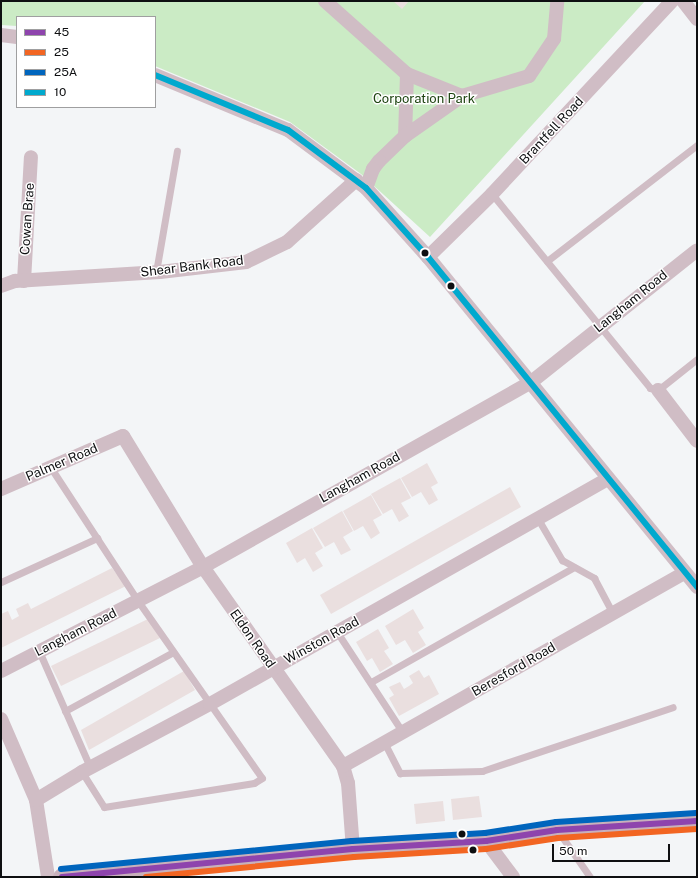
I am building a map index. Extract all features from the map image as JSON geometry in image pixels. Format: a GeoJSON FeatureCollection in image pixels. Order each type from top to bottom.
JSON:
{"type":"FeatureCollection","features":[{"type":"Feature","properties":{"kind":"main road"},"geometry":{"type":"LineString","coordinates":[[62,877],[353,849],[486,841],[557,830],[697,821]]}},
{"type":"Feature","properties":{"kind":"street"},"geometry":{"type":"LineString","coordinates":[[325,1],[407,74],[462,96]]}},
{"type":"Feature","properties":{"kind":"street"},"geometry":{"type":"LineString","coordinates":[[361,184],[379,161],[405,136],[462,96],[529,76],[554,39],[556,1]]}},
{"type":"Feature","properties":{"kind":"street","name":"Brantfell Road"},"geometry":{"type":"LineString","coordinates":[[428,258],[492,194],[672,1]]}},
{"type":"Feature","properties":{"kind":"street"},"geometry":{"type":"LineString","coordinates":[[683,1],[697,19]]}},
{"type":"Feature","properties":{"kind":"street"},"geometry":{"type":"LineString","coordinates":[[1,35],[16,37]]}},
{"type":"Feature","properties":{"kind":"street"},"geometry":{"type":"LineString","coordinates":[[405,136],[407,74]]}},
{"type":"Feature","properties":{"kind":"street"},"geometry":{"type":"LineString","coordinates":[[156,75],[288,130],[361,184],[428,258],[697,587]]}},
{"type":"Feature","properties":{"kind":"street","name":"Cowan Brae"},"geometry":{"type":"LineString","coordinates":[[24,281],[31,157]]}},
{"type":"Feature","properties":{"kind":"street","name":"Shear Bank Road"},"geometry":{"type":"LineString","coordinates":[[1,286],[24,281],[156,272],[246,262],[287,242],[361,184]]}},
{"type":"Feature","properties":{"kind":"street","name":"Langham Road"},"geometry":{"type":"LineString","coordinates":[[1,671],[203,567],[530,383],[697,250]]}},
{"type":"Feature","properties":{"kind":"street"},"geometry":{"type":"LineString","coordinates":[[658,390],[697,441]]}},
{"type":"Feature","properties":{"kind":"street","name":"Eldon Road"},"geometry":{"type":"LineString","coordinates":[[123,436],[203,567],[343,766],[348,783],[353,849]]}},
{"type":"Feature","properties":{"kind":"street","name":"Palmer Road"},"geometry":{"type":"LineString","coordinates":[[1,489],[123,436]]}},
{"type":"Feature","properties":{"kind":"street","name":"Winston Road"},"geometry":{"type":"LineString","coordinates":[[36,800],[86,770],[210,704],[608,479]]}},
{"type":"Feature","properties":{"kind":"street","name":"Beresford Road"},"geometry":{"type":"LineString","coordinates":[[343,766],[404,734],[684,572]]}},
{"type":"Feature","properties":{"kind":"street"},"geometry":{"type":"LineString","coordinates":[[1,719],[36,800],[48,877]]}},
{"type":"Feature","properties":{"kind":"street"},"geometry":{"type":"LineString","coordinates":[[486,841],[513,877]]}},
{"type":"Feature","properties":{"kind":"lane"},"geometry":{"type":"LineString","coordinates":[[547,261],[697,145]]}},
{"type":"Feature","properties":{"kind":"lane"},"geometry":{"type":"LineString","coordinates":[[156,272],[177,151]]}},
{"type":"Feature","properties":{"kind":"lane"},"geometry":{"type":"LineString","coordinates":[[492,194],[650,388],[658,390],[697,359]]}},
{"type":"Feature","properties":{"kind":"lane"},"geometry":{"type":"LineString","coordinates":[[39,651],[65,710],[86,770],[104,807],[254,783],[262,778],[138,601],[51,468]]}},
{"type":"Feature","properties":{"kind":"lane"},"geometry":{"type":"LineString","coordinates":[[538,519],[562,560],[594,578],[613,613]]}},
{"type":"Feature","properties":{"kind":"lane"},"geometry":{"type":"LineString","coordinates":[[1,582],[97,538]]}},
{"type":"Feature","properties":{"kind":"lane"},"geometry":{"type":"LineString","coordinates":[[371,682],[574,567]]}},
{"type":"Feature","properties":{"kind":"lane"},"geometry":{"type":"LineString","coordinates":[[337,632],[404,734]]}},
{"type":"Feature","properties":{"kind":"lane"},"geometry":{"type":"LineString","coordinates":[[65,710],[173,652]]}},
{"type":"Feature","properties":{"kind":"lane"},"geometry":{"type":"LineString","coordinates":[[385,744],[400,773],[482,771],[673,707]]}},
{"type":"Feature","properties":{"kind":"lane"},"geometry":{"type":"LineString","coordinates":[[557,830],[590,877]]}},
{"type":"Feature","properties":{"kind":"green space","name":"Corporation Park"},"geometry":{"type":"Polygon","coordinates":[[[1,1],[645,1],[430,237],[361,174],[290,122],[156,66],[156,16],[16,16],[16,26],[1,25],[1,1]]]}},
{"type":"Feature","properties":{"kind":"building"},"geometry":{"type":"Polygon","coordinates":[[[393,1],[409,1],[402,9],[393,1]]]}},
{"type":"Feature","properties":{"kind":"building"},"geometry":{"type":"Polygon","coordinates":[[[427,463],[438,483],[431,487],[438,500],[429,505],[421,492],[412,497],[401,478],[427,463]]]}},
{"type":"Feature","properties":{"kind":"building"},"geometry":{"type":"Polygon","coordinates":[[[400,478],[411,498],[401,503],[409,516],[399,522],[392,509],[383,514],[371,494],[400,478]]]}},
{"type":"Feature","properties":{"kind":"building"},"geometry":{"type":"Polygon","coordinates":[[[510,487],[521,507],[331,614],[320,595],[510,487]]]}},
{"type":"Feature","properties":{"kind":"building"},"geometry":{"type":"Polygon","coordinates":[[[371,495],[382,515],[373,520],[380,533],[371,539],[363,526],[354,531],[343,511],[371,495]]]}},
{"type":"Feature","properties":{"kind":"building"},"geometry":{"type":"Polygon","coordinates":[[[342,511],[353,531],[343,537],[351,550],[341,555],[334,542],[325,547],[313,528],[342,511]]]}},
{"type":"Feature","properties":{"kind":"building"},"geometry":{"type":"Polygon","coordinates":[[[312,528],[323,548],[315,553],[323,566],[313,572],[305,558],[297,563],[286,543],[312,528]]]}},
{"type":"Feature","properties":{"kind":"building"},"geometry":{"type":"Polygon","coordinates":[[[112,568],[126,586],[1,648],[1,614],[8,611],[12,620],[19,616],[16,609],[28,603],[31,609],[112,568]]]}},
{"type":"Feature","properties":{"kind":"building"},"geometry":{"type":"Polygon","coordinates":[[[413,609],[424,628],[418,632],[426,645],[413,653],[405,640],[396,645],[385,626],[413,609]]]}},
{"type":"Feature","properties":{"kind":"building"},"geometry":{"type":"Polygon","coordinates":[[[148,619],[160,638],[61,686],[51,666],[148,619]]]}},
{"type":"Feature","properties":{"kind":"building"},"geometry":{"type":"Polygon","coordinates":[[[378,629],[389,648],[384,651],[393,664],[380,672],[372,658],[367,661],[356,642],[378,629]]]}},
{"type":"Feature","properties":{"kind":"building"},"geometry":{"type":"Polygon","coordinates":[[[419,670],[424,678],[429,675],[439,694],[399,716],[389,698],[394,695],[389,687],[400,682],[404,689],[413,683],[409,676],[419,670]]]}},
{"type":"Feature","properties":{"kind":"building"},"geometry":{"type":"Polygon","coordinates":[[[184,671],[195,690],[89,750],[81,730],[184,671]]]}},
{"type":"Feature","properties":{"kind":"building"},"geometry":{"type":"Polygon","coordinates":[[[479,796],[482,817],[453,820],[451,799],[479,796]]]}},
{"type":"Feature","properties":{"kind":"building"},"geometry":{"type":"Polygon","coordinates":[[[443,801],[445,821],[416,824],[414,804],[443,801]]]}},
{"type":"Feature","properties":{"kind":"transit line","name":"10"},"geometry":{"type":"LineString","coordinates":[[156,75],[288,130],[366,188],[428,257],[697,587]]}},
{"type":"Feature","properties":{"kind":"transit line","name":"25A"},"geometry":{"type":"LineString","coordinates":[[61,869],[352,841],[485,833],[556,822],[696,813]]}},
{"type":"Feature","properties":{"kind":"transit line","name":"45"},"geometry":{"type":"LineString","coordinates":[[62,877],[353,849],[486,841],[557,830],[697,821]]}},
{"type":"Feature","properties":{"kind":"transit line","name":"25"},"geometry":{"type":"LineString","coordinates":[[146,877],[354,857],[486,849],[558,838],[697,829]]}}]}
